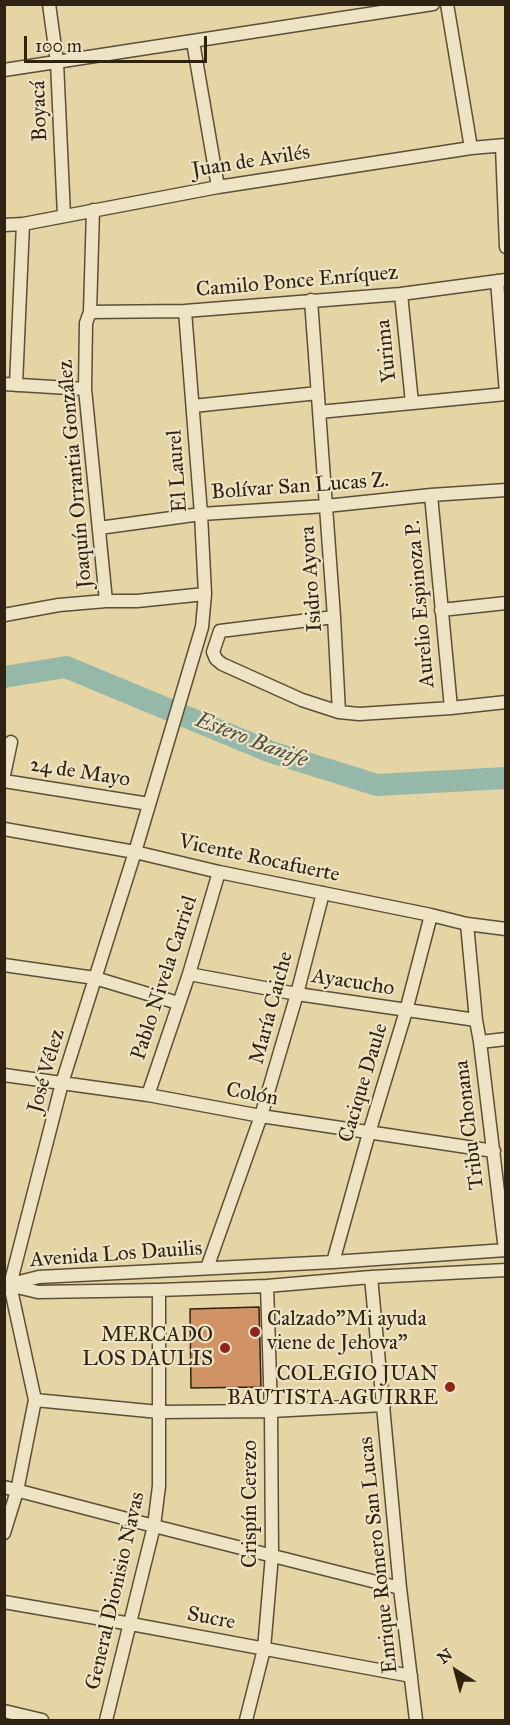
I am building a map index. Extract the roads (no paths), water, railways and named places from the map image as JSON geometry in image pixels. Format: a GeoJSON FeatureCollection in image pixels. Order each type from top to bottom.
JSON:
{"type":"FeatureCollection","features":[{"type":"Feature","properties":{"kind":"street","name":"Boyacá"},"geometry":{"type":"LineString","coordinates":[[50,4],[57,62],[64,216]]}},
{"type":"Feature","properties":{"kind":"street"},"geometry":{"type":"LineString","coordinates":[[4,70],[433,4]]}},
{"type":"Feature","properties":{"kind":"street"},"geometry":{"type":"LineString","coordinates":[[447,4],[471,148]]}},
{"type":"Feature","properties":{"kind":"street"},"geometry":{"type":"LineString","coordinates":[[193,42],[218,187]]}},
{"type":"Feature","properties":{"kind":"street"},"geometry":{"type":"LineString","coordinates":[[504,146],[506,247]]}},
{"type":"Feature","properties":{"kind":"street","name":"Juan de Avilés"},"geometry":{"type":"LineString","coordinates":[[4,225],[23,224],[218,187],[471,148],[504,146]]}},
{"type":"Feature","properties":{"kind":"street","name":"Joaquín Orrantia González"},"geometry":{"type":"LineString","coordinates":[[93,210],[90,312],[86,323],[85,389],[106,601],[137,601],[205,594]]}},
{"type":"Feature","properties":{"kind":"street"},"geometry":{"type":"LineString","coordinates":[[23,224],[10,385],[85,389]]}},
{"type":"Feature","properties":{"kind":"street"},"geometry":{"type":"LineString","coordinates":[[319,412],[506,394],[501,281]]}},
{"type":"Feature","properties":{"kind":"street","name":"Camilo Ponce Enríquez"},"geometry":{"type":"LineString","coordinates":[[90,312],[185,311],[401,294],[501,281]]}},
{"type":"Feature","properties":{"kind":"street","name":"Yurima"},"geometry":{"type":"LineString","coordinates":[[401,294],[412,403]]}},
{"type":"Feature","properties":{"kind":"street","name":"Isidro Ayora"},"geometry":{"type":"LineString","coordinates":[[311,300],[339,712]]}},
{"type":"Feature","properties":{"kind":"street","name":"El Laurel"},"geometry":{"type":"LineString","coordinates":[[185,311],[201,514],[205,594],[202,627]]}},
{"type":"Feature","properties":{"kind":"street"},"geometry":{"type":"LineString","coordinates":[[193,406],[318,393]]}},
{"type":"Feature","properties":{"kind":"street","name":"Bolívar San Lucas Z."},"geometry":{"type":"LineString","coordinates":[[99,528],[201,514],[326,506],[506,490]]}},
{"type":"Feature","properties":{"kind":"street","name":"Aurelio Espinoza P."},"geometry":{"type":"LineString","coordinates":[[431,495],[451,708]]}},
{"type":"Feature","properties":{"kind":"street"},"geometry":{"type":"LineString","coordinates":[[4,615],[59,605],[106,601]]}},
{"type":"Feature","properties":{"kind":"street"},"geometry":{"type":"LineString","coordinates":[[441,610],[506,603]]}},
{"type":"Feature","properties":{"kind":"street"},"geometry":{"type":"LineString","coordinates":[[334,617],[220,631],[213,652],[222,664],[302,700],[339,712],[359,714],[506,702]]}},
{"type":"Feature","properties":{"kind":"street","name":"José Vélez"},"geometry":{"type":"LineString","coordinates":[[4,1533],[17,1491],[34,1400],[7,1284],[62,1083],[135,852],[202,627]]}},
{"type":"Feature","properties":{"kind":"street"},"geometry":{"type":"LineString","coordinates":[[4,775],[11,742]]}},
{"type":"Feature","properties":{"kind":"street","name":"24 de Mayo"},"geometry":{"type":"LineString","coordinates":[[4,781],[149,804]]}},
{"type":"Feature","properties":{"kind":"street","name":"Vicente Rocafuerte"},"geometry":{"type":"LineString","coordinates":[[4,829],[135,852],[467,924],[506,929]]}},
{"type":"Feature","properties":{"kind":"street","name":"Pablo Nivela Carriel"},"geometry":{"type":"LineString","coordinates":[[148,1095],[189,974],[219,872]]}},
{"type":"Feature","properties":{"kind":"street","name":"María Caiche"},"geometry":{"type":"LineString","coordinates":[[207,1268],[261,1116],[297,994],[322,892]]}},
{"type":"Feature","properties":{"kind":"street","name":"Cacique Daule"},"geometry":{"type":"LineString","coordinates":[[333,1262],[432,915]]}},
{"type":"Feature","properties":{"kind":"street","name":"Tribu Chonana"},"geometry":{"type":"LineString","coordinates":[[467,924],[476,1020],[505,1250]]}},
{"type":"Feature","properties":{"kind":"street"},"geometry":{"type":"LineString","coordinates":[[4,965],[95,978],[178,1003]]}},
{"type":"Feature","properties":{"kind":"street","name":"Ayacucho"},"geometry":{"type":"LineString","coordinates":[[189,974],[297,994],[476,1020]]}},
{"type":"Feature","properties":{"kind":"street"},"geometry":{"type":"LineString","coordinates":[[480,1042],[506,1040]]}},
{"type":"Feature","properties":{"kind":"street","name":"Colón"},"geometry":{"type":"LineString","coordinates":[[4,1075],[148,1095],[261,1116],[494,1151]]}},
{"type":"Feature","properties":{"kind":"street","name":"Avenida Los Dauilis"},"geometry":{"type":"LineString","coordinates":[[7,1284],[39,1277],[333,1262],[505,1250]]}},
{"type":"Feature","properties":{"kind":"street","name":"Avenida Los Dauilis"},"geometry":{"type":"LineString","coordinates":[[7,1284],[38,1292],[159,1290],[267,1286],[371,1277],[506,1270]]}},
{"type":"Feature","properties":{"kind":"street","name":"Enrique Romero San Lucas"},"geometry":{"type":"LineString","coordinates":[[371,1277],[400,1588],[416,1720]]}},
{"type":"Feature","properties":{"kind":"street","name":"Crispín Cerezo"},"geometry":{"type":"LineString","coordinates":[[246,1720],[264,1649],[272,1556],[267,1286]]}},
{"type":"Feature","properties":{"kind":"street","name":"General Dionisio Navas"},"geometry":{"type":"LineString","coordinates":[[106,1720],[154,1527],[159,1486],[159,1290]]}},
{"type":"Feature","properties":{"kind":"street"},"geometry":{"type":"LineString","coordinates":[[34,1400],[159,1412],[271,1411],[384,1405]]}},
{"type":"Feature","properties":{"kind":"street"},"geometry":{"type":"LineString","coordinates":[[4,1487],[400,1588]]}},
{"type":"Feature","properties":{"kind":"street","name":"Sucre"},"geometry":{"type":"LineString","coordinates":[[4,1602],[411,1676]]}},
{"type":"Feature","properties":{"kind":"street"},"geometry":{"type":"LineString","coordinates":[[4,1711],[42,1720]]}},
{"type":"Feature","properties":{"kind":"waterway","name":"Estero Banife"},"geometry":{"type":"LineString","coordinates":[[4,677],[66,667],[271,752],[377,785],[506,778]]}},
{"type":"Feature","properties":{"kind":"place","name":"Calzado\"Mi ayuda viene de Jehova\""},"geometry":{"type":"Point","coordinates":[255,1332]}},
{"type":"Feature","properties":{"kind":"place","name":"MERCADO LOS DAULIS"},"geometry":{"type":"Point","coordinates":[225,1348]}},
{"type":"Feature","properties":{"kind":"place","name":"COLEGIO JUAN BAUTISTA AGUIRRE"},"geometry":{"type":"Point","coordinates":[450,1387]}}]}
